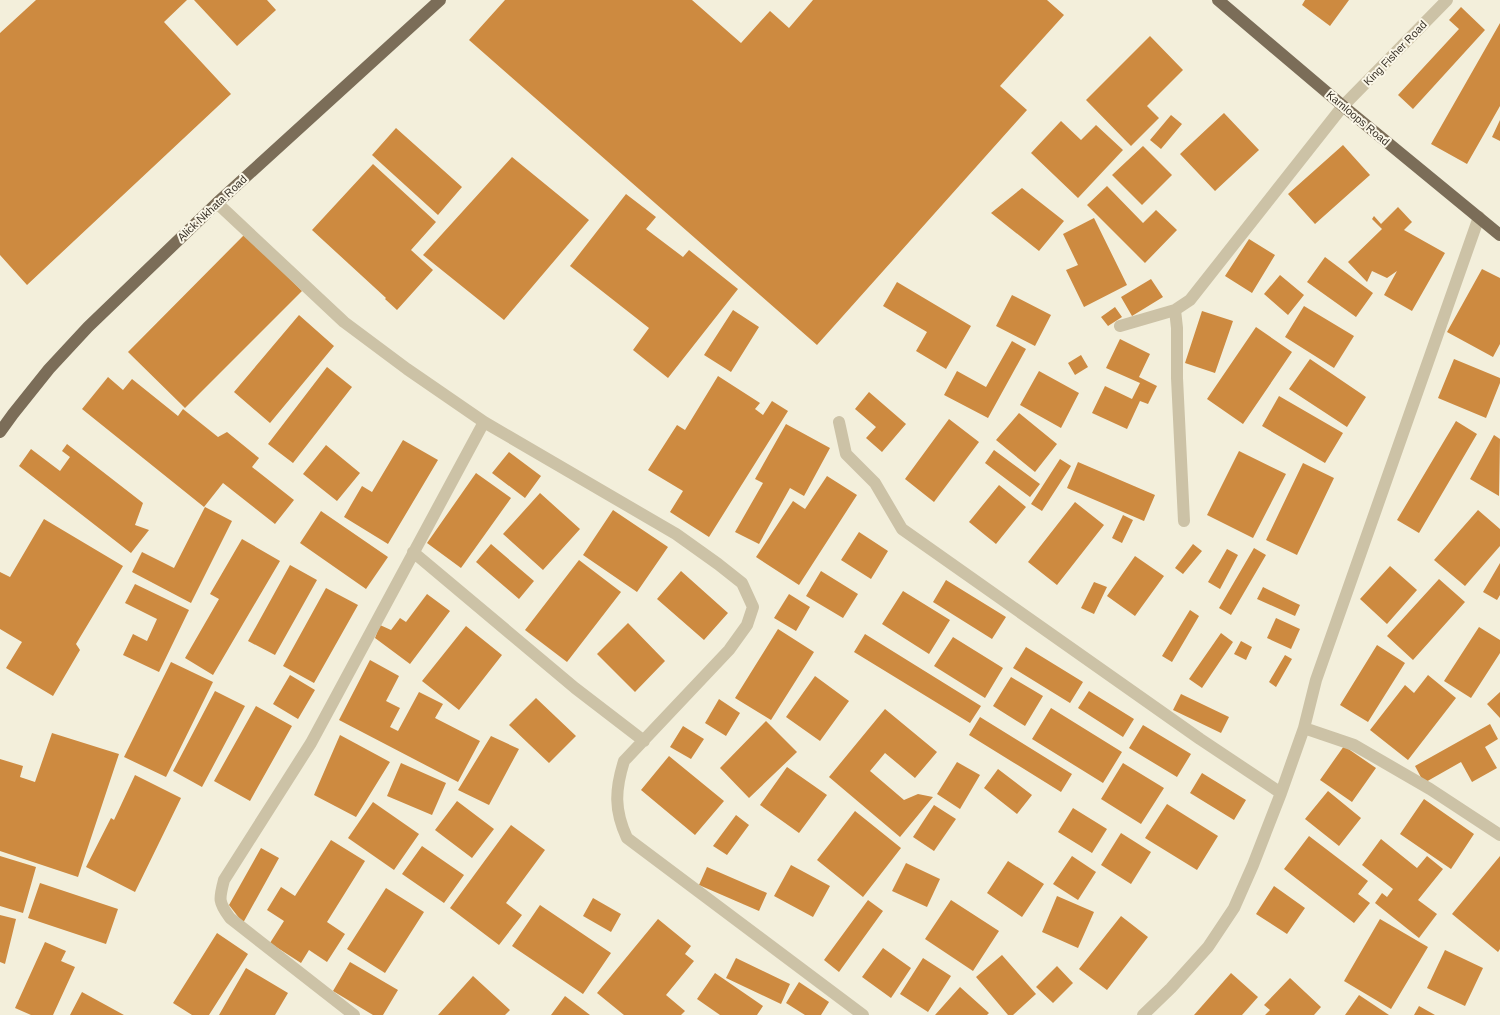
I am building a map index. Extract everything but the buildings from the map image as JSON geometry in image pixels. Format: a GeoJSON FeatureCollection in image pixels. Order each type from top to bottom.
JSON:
{"type":"FeatureCollection","features":[{"type":"Feature","properties":{"kind":"main road","name":"Alick Nkhata Road"},"geometry":{"type":"LineString","coordinates":[[0,432],[12,414],[49,369],[88,327],[217,202],[440,0]]}},
{"type":"Feature","properties":{"kind":"main road","name":"Kamloops Road"},"geometry":{"type":"LineString","coordinates":[[1218,0],[1343,106],[1500,235]]}},
{"type":"Feature","properties":{"kind":"street","name":"King Fisher Road"},"geometry":{"type":"LineString","coordinates":[[1120,326],[1175,310],[1190,300],[1343,106],[1447,0]]}},
{"type":"Feature","properties":{"kind":"street"},"geometry":{"type":"LineString","coordinates":[[217,202],[344,322],[406,369],[484,422],[676,534],[742,583],[752,607],[748,625],[730,650],[624,761],[618,781],[616,804],[620,822],[627,838],[863,1015]]}},
{"type":"Feature","properties":{"kind":"street"},"geometry":{"type":"LineString","coordinates":[[1143,1015],[1171,988],[1208,947],[1234,908],[1253,865],[1304,728],[1316,680],[1479,217]]}},
{"type":"Feature","properties":{"kind":"street"},"geometry":{"type":"LineString","coordinates":[[1175,310],[1177,328],[1177,378],[1184,521]]}},
{"type":"Feature","properties":{"kind":"street"},"geometry":{"type":"LineString","coordinates":[[354,1015],[230,918],[221,906],[220,895],[224,880],[311,742],[484,422]]}},
{"type":"Feature","properties":{"kind":"street"},"geometry":{"type":"LineString","coordinates":[[839,422],[846,454],[875,483],[902,529],[1188,730],[1281,793]]}},
{"type":"Feature","properties":{"kind":"street"},"geometry":{"type":"LineString","coordinates":[[413,552],[575,688],[644,741]]}},
{"type":"Feature","properties":{"kind":"street"},"geometry":{"type":"LineString","coordinates":[[1304,728],[1354,745],[1430,789],[1500,835]]}}]}
